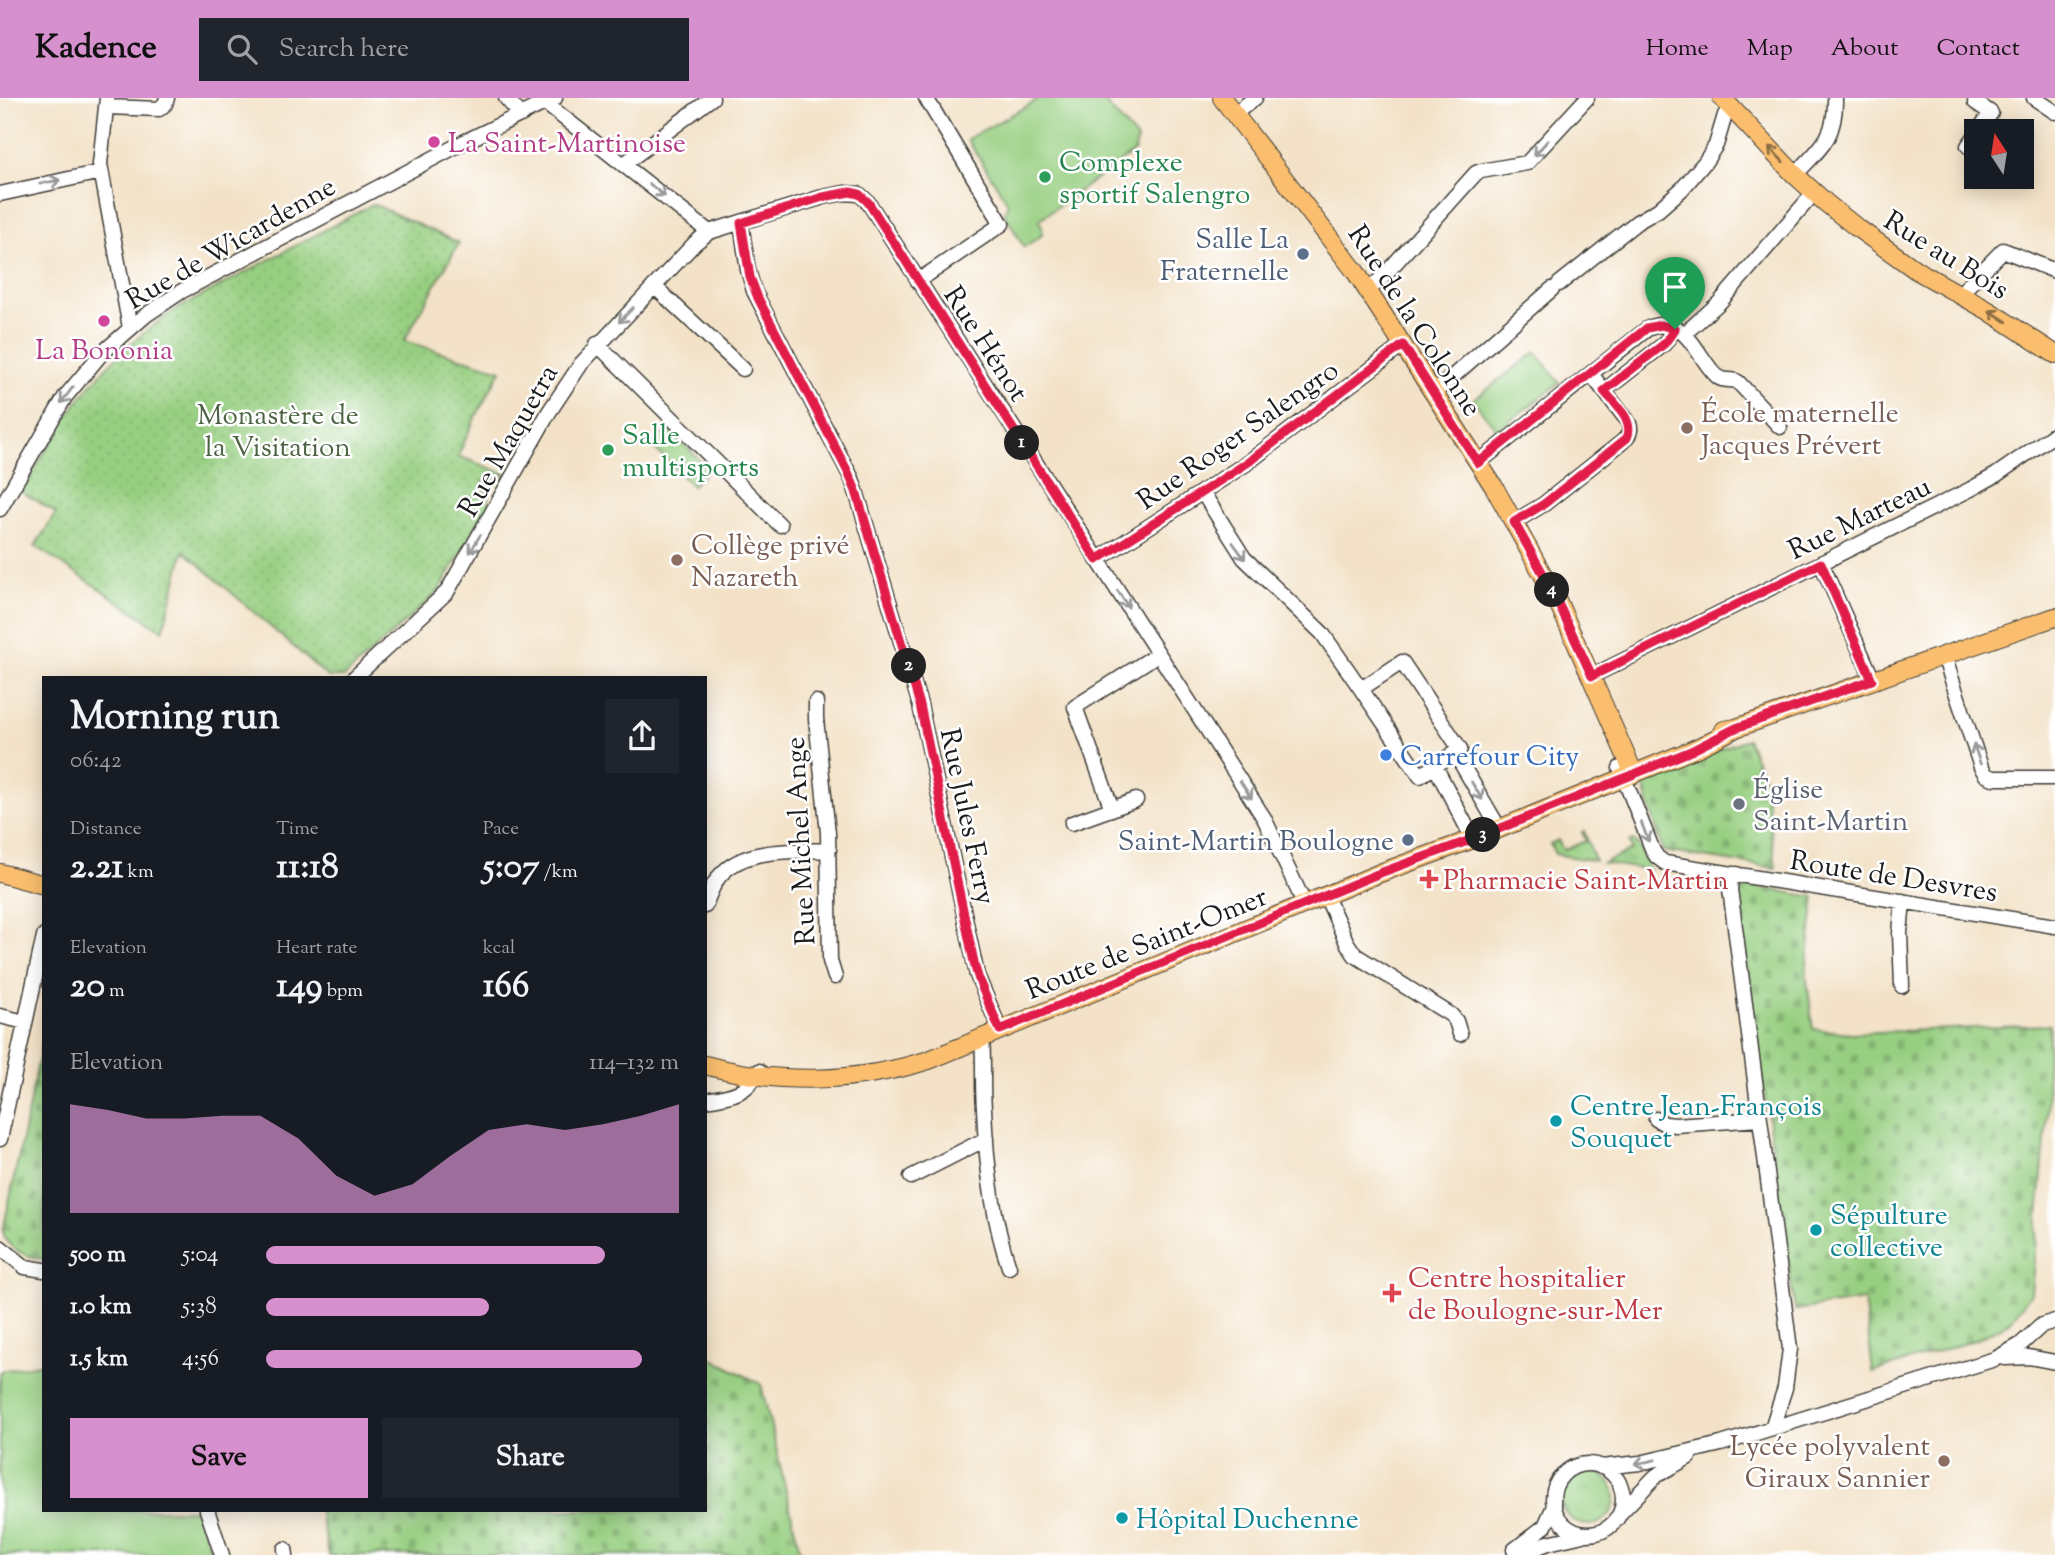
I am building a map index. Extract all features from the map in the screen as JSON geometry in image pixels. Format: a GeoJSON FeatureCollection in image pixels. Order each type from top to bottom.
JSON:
{"type":"FeatureCollection","features":[{"type":"Feature","properties":{"kind":"main road","name":"Rue de la Colonne"},"geometry":{"type":"LineString","coordinates":[[1222,98],[1368,290],[1514,522],[1550,586],[1592,676],[1627,771]]}},
{"type":"Feature","properties":{"kind":"main road","name":"Rue au Bois"},"geometry":{"type":"LineString","coordinates":[[1726,102],[1795,175],[1856,228],[2055,354]]}},
{"type":"Feature","properties":{"kind":"main road","name":"Route de Saint-Omer"},"geometry":{"type":"LineString","coordinates":[[707,1066],[754,1078],[808,1078],[851,1076],[908,1066],[937,1057],[1627,771],[1700,736],[1736,728],[2055,617]]}},
{"type":"Feature","properties":{"kind":"main road"},"geometry":{"type":"LineString","coordinates":[[0,864],[42,874]]}},
{"type":"Feature","properties":{"kind":"main road"},"geometry":{"type":"LineString","coordinates":[[0,873],[42,884]]}},
{"type":"Feature","properties":{"kind":"main road","name":"Route de Saint-Omer"},"geometry":{"type":"LineString","coordinates":[[707,1056],[754,1078]]}},
{"type":"Feature","properties":{"kind":"street"},"geometry":{"type":"LineString","coordinates":[[130,328],[101,172],[100,153],[107,102],[159,109],[167,98]]}},
{"type":"Feature","properties":{"kind":"street"},"geometry":{"type":"LineString","coordinates":[[506,98],[521,115]]}},
{"type":"Feature","properties":{"kind":"street"},"geometry":{"type":"LineString","coordinates":[[624,164],[712,98]]}},
{"type":"Feature","properties":{"kind":"street"},"geometry":{"type":"LineString","coordinates":[[918,281],[1002,224],[926,98]]}},
{"type":"Feature","properties":{"kind":"street"},"geometry":{"type":"LineString","coordinates":[[1234,114],[1255,98]]}},
{"type":"Feature","properties":{"kind":"street"},"geometry":{"type":"LineString","coordinates":[[1368,290],[1476,173],[1527,163],[1587,98]]}},
{"type":"Feature","properties":{"kind":"street"},"geometry":{"type":"LineString","coordinates":[[1795,175],[1831,133],[1835,120],[1835,98]]}},
{"type":"Feature","properties":{"kind":"street"},"geometry":{"type":"LineString","coordinates":[[2034,98],[2055,112]]}},
{"type":"Feature","properties":{"kind":"street"},"geometry":{"type":"LineString","coordinates":[[1974,99],[1991,113],[1987,119]]}},
{"type":"Feature","properties":{"kind":"street"},"geometry":{"type":"LineString","coordinates":[[550,101],[709,232]]}},
{"type":"Feature","properties":{"kind":"street","name":"Rue de Wicardenne"},"geometry":{"type":"LineString","coordinates":[[0,509],[65,397],[101,354],[162,304],[464,142],[550,101]]}},
{"type":"Feature","properties":{"kind":"street"},"geometry":{"type":"LineString","coordinates":[[1434,393],[1555,286],[1682,190],[1711,152],[1720,134],[1726,102]]}},
{"type":"Feature","properties":{"kind":"street"},"geometry":{"type":"LineString","coordinates":[[0,194],[101,172]]}},
{"type":"Feature","properties":{"kind":"street","name":"Rue Hénot"},"geometry":{"type":"LineString","coordinates":[[709,232],[823,197],[850,192],[859,194],[868,202],[1268,826],[1305,905]]}},
{"type":"Feature","properties":{"kind":"street"},"geometry":{"type":"LineString","coordinates":[[1604,391],[1713,310],[1814,193]]}},
{"type":"Feature","properties":{"kind":"street","name":"Rue Jules Ferry"},"geometry":{"type":"LineString","coordinates":[[741,223],[750,277],[758,298],[856,491],[920,705],[975,967],[1000,1030]]}},
{"type":"Feature","properties":{"kind":"street","name":"Rue Maquetra"},"geometry":{"type":"LineString","coordinates":[[356,676],[447,593],[549,412],[581,364],[597,344],[695,243],[709,232]]}},
{"type":"Feature","properties":{"kind":"street"},"geometry":{"type":"LineString","coordinates":[[1959,295],[2003,250],[2055,271]]}},
{"type":"Feature","properties":{"kind":"street"},"geometry":{"type":"LineString","coordinates":[[654,286],[743,369]]}},
{"type":"Feature","properties":{"kind":"street"},"geometry":{"type":"LineString","coordinates":[[1478,463],[1651,327],[1661,325],[1680,332],[1697,348],[1717,376],[1738,382],[1780,427]]}},
{"type":"Feature","properties":{"kind":"street"},"geometry":{"type":"LineString","coordinates":[[597,344],[780,525]]}},
{"type":"Feature","properties":{"kind":"street","name":"Rue Roger Salengro"},"geometry":{"type":"LineString","coordinates":[[1097,560],[1247,463],[1403,345]]}},
{"type":"Feature","properties":{"kind":"street"},"geometry":{"type":"LineString","coordinates":[[1514,522],[1544,504],[1627,438],[1629,423],[1591,374]]}},
{"type":"Feature","properties":{"kind":"street","name":"Rue Marteau"},"geometry":{"type":"LineString","coordinates":[[1592,676],[1979,485],[2055,434]]}},
{"type":"Feature","properties":{"kind":"street"},"geometry":{"type":"LineString","coordinates":[[1203,493],[1244,558],[1322,633],[1420,776],[1460,749],[1402,663],[1362,690]]}},
{"type":"Feature","properties":{"kind":"street"},"geometry":{"type":"LineString","coordinates":[[1821,563],[1872,680]]}},
{"type":"Feature","properties":{"kind":"street"},"geometry":{"type":"LineString","coordinates":[[1112,809],[1075,707],[1158,654]]}},
{"type":"Feature","properties":{"kind":"street"},"geometry":{"type":"LineString","coordinates":[[1944,656],[1986,775],[1993,778],[2055,778]]}},
{"type":"Feature","properties":{"kind":"street","name":"Rue Michel Ange"},"geometry":{"type":"LineString","coordinates":[[816,702],[829,850],[830,961],[835,977]]}},
{"type":"Feature","properties":{"kind":"street"},"geometry":{"type":"LineString","coordinates":[[1455,753],[1496,824]]}},
{"type":"Feature","properties":{"kind":"street"},"geometry":{"type":"LineString","coordinates":[[1435,766],[1470,834]]}},
{"type":"Feature","properties":{"kind":"street","name":"Route de Desvres"},"geometry":{"type":"LineString","coordinates":[[1627,771],[1650,846],[1660,860],[1670,864],[2055,926]]}},
{"type":"Feature","properties":{"kind":"street"},"geometry":{"type":"LineString","coordinates":[[1072,823],[1136,800]]}},
{"type":"Feature","properties":{"kind":"street"},"geometry":{"type":"LineString","coordinates":[[707,902],[717,879],[737,861],[761,855],[829,850]]}},
{"type":"Feature","properties":{"kind":"street"},"geometry":{"type":"LineString","coordinates":[[1737,874],[1731,880],[1730,888],[1790,1349],[1785,1388],[1772,1428]]}},
{"type":"Feature","properties":{"kind":"street"},"geometry":{"type":"LineString","coordinates":[[1326,896],[1355,955],[1451,1015],[1457,1021],[1460,1034]]}},
{"type":"Feature","properties":{"kind":"street"},"geometry":{"type":"LineString","coordinates":[[1902,986],[1900,933],[1903,901]]}},
{"type":"Feature","properties":{"kind":"street"},"geometry":{"type":"LineString","coordinates":[[0,1139],[42,944]]}},
{"type":"Feature","properties":{"kind":"street"},"geometry":{"type":"LineString","coordinates":[[35,974],[42,961]]}},
{"type":"Feature","properties":{"kind":"street"},"geometry":{"type":"LineString","coordinates":[[0,1016],[24,1022]]}},
{"type":"Feature","properties":{"kind":"street"},"geometry":{"type":"LineString","coordinates":[[982,1038],[986,1139],[993,1196],[1003,1250],[1009,1267]]}},
{"type":"Feature","properties":{"kind":"street"},"geometry":{"type":"LineString","coordinates":[[707,1100],[733,1096],[754,1078]]}},
{"type":"Feature","properties":{"kind":"street"},"geometry":{"type":"LineString","coordinates":[[1656,1119],[1665,1124],[1676,1125],[1759,1119]]}},
{"type":"Feature","properties":{"kind":"street"},"geometry":{"type":"LineString","coordinates":[[911,1177],[986,1139]]}},
{"type":"Feature","properties":{"kind":"street"},"geometry":{"type":"LineString","coordinates":[[0,1247],[25,1267],[42,1270]]}},
{"type":"Feature","properties":{"kind":"street"},"geometry":{"type":"LineString","coordinates":[[1588,1534],[1565,1525],[1557,1515],[1554,1493],[1556,1485],[1567,1472],[1584,1465],[1601,1467],[1640,1463],[1721,1444],[1995,1359],[2016,1349],[2044,1323],[2055,1321]]}},
{"type":"Feature","properties":{"kind":"street"},"geometry":{"type":"LineString","coordinates":[[2034,1333],[2034,1350],[2048,1361]]}},
{"type":"Feature","properties":{"kind":"street"},"geometry":{"type":"LineString","coordinates":[[1995,1359],[2016,1357],[2048,1361]]}},
{"type":"Feature","properties":{"kind":"street"},"geometry":{"type":"LineString","coordinates":[[1518,1555],[1548,1543],[1600,1532],[1608,1527],[1652,1479],[1681,1461],[1721,1444]]}},
{"type":"Feature","properties":{"kind":"street"},"geometry":{"type":"LineString","coordinates":[[1601,1467],[1614,1476],[1621,1488],[1623,1497],[1620,1513]]}},
{"type":"Feature","properties":{"kind":"street"},"geometry":{"type":"LineString","coordinates":[[1508,1555],[1545,1526],[1554,1506]]}},
{"type":"Feature","properties":{"kind":"street"},"geometry":{"type":"LineString","coordinates":[[208,1512],[222,1555]]}},
{"type":"Feature","properties":{"kind":"green space","name":"Complexe sportif Salengro"},"geometry":{"type":"Polygon","coordinates":[[[1038,98],[1101,98],[1137,139],[1135,151],[1039,220],[1042,235],[1024,247],[1004,213],[1008,203],[967,139],[1038,98]]]}},
{"type":"Feature","properties":{"kind":"green space","name":"Monastère de la Visitation"},"geometry":{"type":"Polygon","coordinates":[[[373,204],[459,243],[404,341],[501,370],[458,456],[506,474],[494,479],[487,478],[483,483],[482,489],[488,494],[489,506],[438,592],[345,676],[327,676],[184,551],[163,631],[35,546],[56,513],[22,492],[49,445],[89,387],[116,358],[145,332],[177,309],[373,204]]]}},
{"type":"Feature","properties":{"kind":"green space"},"geometry":{"type":"Polygon","coordinates":[[[1536,352],[1560,383],[1497,430],[1473,400],[1536,352]]]}},
{"type":"Feature","properties":{"kind":"green space"},"geometry":{"type":"Polygon","coordinates":[[[668,429],[709,469],[692,486],[651,445],[668,429]]]}},
{"type":"Feature","properties":{"kind":"green space"},"geometry":{"type":"Polygon","coordinates":[[[1747,739],[1764,779],[1776,868],[1663,851],[1641,777],[1747,739]]]}},
{"type":"Feature","properties":{"kind":"green space"},"geometry":{"type":"Polygon","coordinates":[[[1584,831],[1595,861],[1555,854],[1550,844],[1558,840],[1563,850],[1586,841],[1582,832],[1584,831]]]}},
{"type":"Feature","properties":{"kind":"green space"},"geometry":{"type":"Polygon","coordinates":[[[1633,841],[1640,847],[1649,870],[1603,863],[1632,850],[1629,842],[1633,841]]]}},
{"type":"Feature","properties":{"kind":"green space"},"geometry":{"type":"Polygon","coordinates":[[[1743,885],[1815,897],[1806,971],[1813,1029],[1851,1033],[2050,1025],[2048,1109],[2031,1293],[2010,1322],[1978,1339],[1873,1372],[1864,1300],[1795,1310],[1736,889],[1743,889],[1743,885]]]}},
{"type":"Feature","properties":{"kind":"green space"},"geometry":{"type":"Polygon","coordinates":[[[42,1044],[42,1259],[24,1254],[12,1247],[3,1231],[42,1044]]]}},
{"type":"Feature","properties":{"kind":"green space"},"geometry":{"type":"Polygon","coordinates":[[[707,1356],[761,1384],[801,1555],[329,1555],[319,1512],[707,1512],[707,1356]]]}},
{"type":"Feature","properties":{"kind":"green space"},"geometry":{"type":"Polygon","coordinates":[[[42,1363],[42,1512],[198,1512],[212,1555],[0,1555],[0,1371],[42,1363]]]}},
{"type":"Feature","properties":{"kind":"green space"},"geometry":{"type":"Polygon","coordinates":[[[1588,1471],[1607,1479],[1615,1498],[1607,1517],[1588,1525],[1569,1517],[1561,1498],[1569,1479],[1588,1471]]]}},
{"type":"Feature","properties":{"kind":"place","name":"La Saint-Martinoise"},"geometry":{"type":"Point","coordinates":[434,142]}},
{"type":"Feature","properties":{"kind":"place","name":"Complexe sportif Salengro"},"geometry":{"type":"Point","coordinates":[1045,177]}},
{"type":"Feature","properties":{"kind":"place","name":"Salle La Fraternelle"},"geometry":{"type":"Point","coordinates":[1303,254]}},
{"type":"Feature","properties":{"kind":"place","name":"La Bononia"},"geometry":{"type":"Point","coordinates":[104,321]}},
{"type":"Feature","properties":{"kind":"place","name":"École maternelle Jacques Prévert"},"geometry":{"type":"Point","coordinates":[1687,428]}},
{"type":"Feature","properties":{"kind":"place","name":"Salle multisports"},"geometry":{"type":"Point","coordinates":[608,450]}},
{"type":"Feature","properties":{"kind":"place","name":"Collège privé Nazareth"},"geometry":{"type":"Point","coordinates":[677,560]}},
{"type":"Feature","properties":{"kind":"place","name":"Carrefour City"},"geometry":{"type":"Point","coordinates":[1386,755]}},
{"type":"Feature","properties":{"kind":"place","name":"Église Saint-Martin"},"geometry":{"type":"Point","coordinates":[1739,804]}},
{"type":"Feature","properties":{"kind":"place","name":"Saint-Martin Boulogne"},"geometry":{"type":"Point","coordinates":[1408,840]}},
{"type":"Feature","properties":{"kind":"place","name":"Pharmacie Saint-Martin"},"geometry":{"type":"Point","coordinates":[1429,879]}},
{"type":"Feature","properties":{"kind":"place","name":"Centre Jean-François Souquet"},"geometry":{"type":"Point","coordinates":[1556,1121]}},
{"type":"Feature","properties":{"kind":"place","name":"Sépulture collective"},"geometry":{"type":"Point","coordinates":[1816,1230]}},
{"type":"Feature","properties":{"kind":"place","name":"Centre hospitalier de Boulogne-sur-Mer"},"geometry":{"type":"Point","coordinates":[1392,1293]}},
{"type":"Feature","properties":{"kind":"place","name":"Lycée polyvalent Giraux Sannier"},"geometry":{"type":"Point","coordinates":[1944,1461]}},
{"type":"Feature","properties":{"kind":"place","name":"Hôpital Duchenne"},"geometry":{"type":"Point","coordinates":[1122,1518]}},
{"type":"Feature","properties":{"kind":"route"},"geometry":{"type":"LineString","coordinates":[[855,192],[865,198],[1097,560],[1247,463],[1403,345],[1478,463],[1647,328],[1666,325],[1675,329],[1664,344],[1604,391],[1629,423],[1627,438],[1539,508],[1514,522],[1550,586],[1592,676],[1821,563],[1872,680],[1736,728],[1691,751],[1484,835],[1380,873],[1000,1030],[975,967],[920,705],[856,491],[752,285],[741,223],[830,195],[855,192]]}}]}
